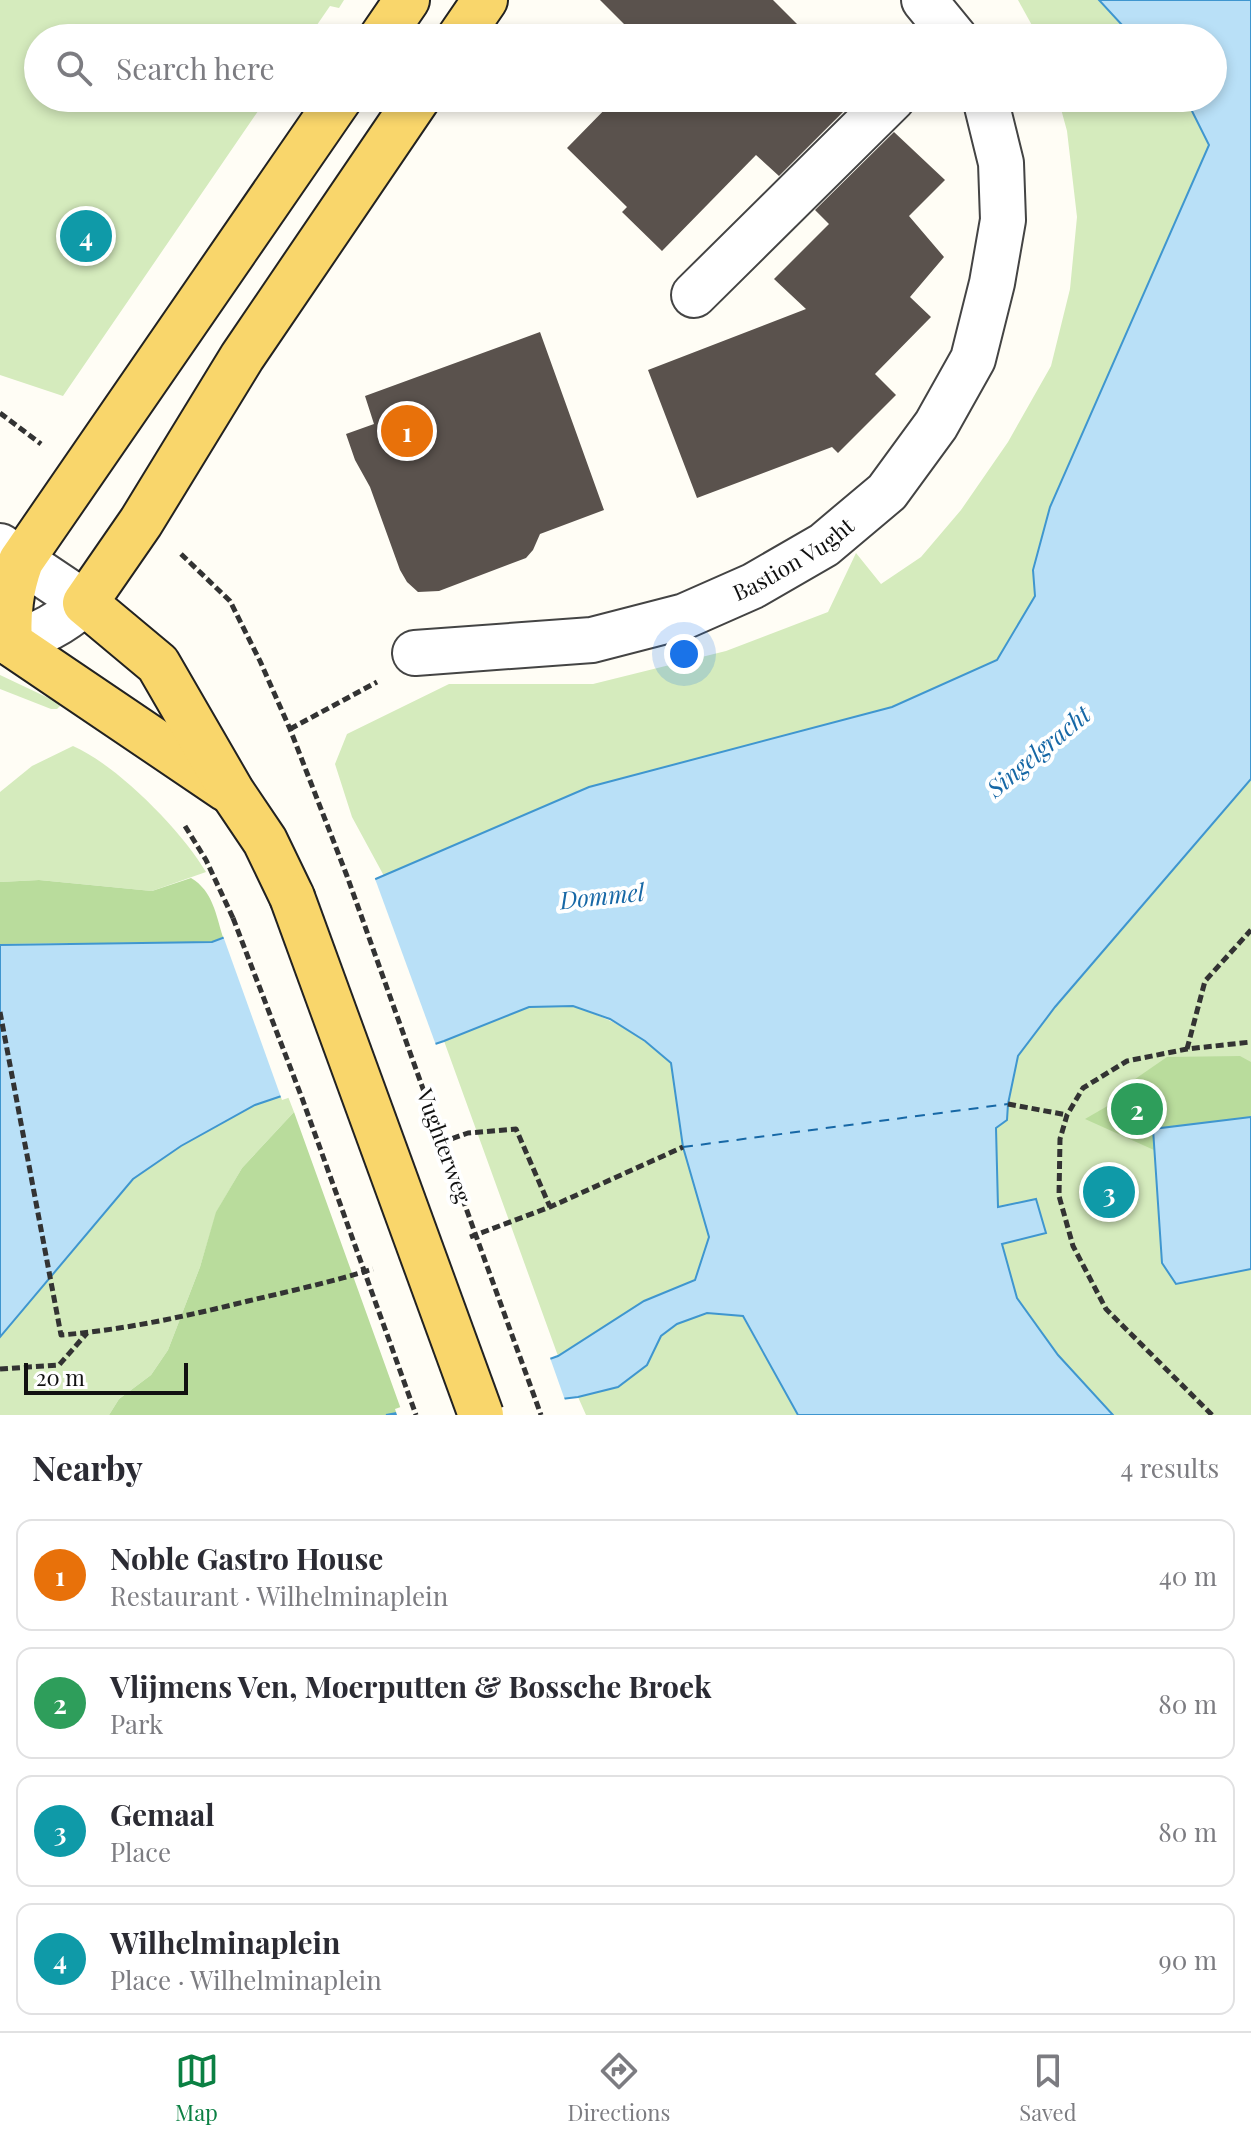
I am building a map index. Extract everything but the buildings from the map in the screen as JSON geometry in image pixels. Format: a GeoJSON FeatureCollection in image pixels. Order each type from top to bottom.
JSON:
{"type":"FeatureCollection","features":[{"type":"Feature","properties":{"kind":"main road"},"geometry":{"type":"LineString","coordinates":[[391,24],[407,0]]}},
{"type":"Feature","properties":{"kind":"main road"},"geometry":{"type":"LineString","coordinates":[[469,24],[485,0]]}},
{"type":"Feature","properties":{"kind":"main road"},"geometry":{"type":"LineString","coordinates":[[232,792],[5,641],[11,589],[10,554],[330,112]]}},
{"type":"Feature","properties":{"kind":"main road"},"geometry":{"type":"LineString","coordinates":[[408,112],[242,357],[141,522],[85,603],[158,664],[232,792],[265,841],[292,897],[481,1415]]}},
{"type":"Feature","properties":{"kind":"street"},"geometry":{"type":"LineString","coordinates":[[924,0],[944,24]]}},
{"type":"Feature","properties":{"kind":"street"},"geometry":{"type":"LineString","coordinates":[[694,295],[879,112]]}},
{"type":"Feature","properties":{"kind":"street","name":"Bastion Vught"},"geometry":{"type":"LineString","coordinates":[[415,653],[592,640],[685,616],[753,586],[824,545],[887,492],[936,425],[973,359],[992,283],[1003,220],[1001,163],[988,112]]}},
{"type":"Feature","properties":{"kind":"street"},"geometry":{"type":"LineString","coordinates":[[5,641],[37,636],[62,623],[85,603],[10,554]]}},
{"type":"Feature","properties":{"kind":"path","name":"Vughterweg"},"geometry":{"type":"LineString","coordinates":[[415,653],[383,679],[290,729],[347,876],[541,1415]]}},
{"type":"Feature","properties":{"kind":"path"},"geometry":{"type":"LineString","coordinates":[[180,820],[206,860],[233,918],[302,1098],[416,1415]]}},
{"type":"Feature","properties":{"kind":"path"},"geometry":{"type":"LineString","coordinates":[[1187,1049],[1205,981],[1251,930]]}},
{"type":"Feature","properties":{"kind":"path"},"geometry":{"type":"LineString","coordinates":[[0,1012],[61,1335],[199,1313],[373,1269]]}},
{"type":"Feature","properties":{"kind":"path"},"geometry":{"type":"LineString","coordinates":[[1212,1415],[1106,1309],[1073,1246],[1059,1196],[1060,1139],[1067,1115],[1083,1088],[1127,1061],[1187,1049],[1251,1042]]}},
{"type":"Feature","properties":{"kind":"path"},"geometry":{"type":"LineString","coordinates":[[1008,1104],[1067,1115]]}},
{"type":"Feature","properties":{"kind":"path"},"geometry":{"type":"LineString","coordinates":[[442,1142],[468,1133],[516,1129],[550,1207]]}},
{"type":"Feature","properties":{"kind":"path"},"geometry":{"type":"LineString","coordinates":[[461,1240],[550,1207],[683,1147]]}},
{"type":"Feature","properties":{"kind":"path"},"geometry":{"type":"LineString","coordinates":[[0,1369],[59,1365],[88,1333]]}},
{"type":"Feature","properties":{"kind":"green space"},"geometry":{"type":"Polygon","coordinates":[[[0,0],[344,0],[339,8],[330,6],[318,24],[24,24],[24,112],[257,112],[63,396],[0,375],[0,0]]]}},
{"type":"Feature","properties":{"kind":"green space"},"geometry":{"type":"Polygon","coordinates":[[[1018,0],[1099,0],[1121,24],[1031,24],[1018,0]]]}},
{"type":"Feature","properties":{"kind":"green space"},"geometry":{"type":"Polygon","coordinates":[[[1062,112],[1193,112],[1210,145],[1050,507],[1033,570],[1035,596],[997,660],[892,707],[589,787],[384,876],[352,817],[335,764],[347,734],[449,684],[593,684],[726,651],[828,612],[856,553],[881,584],[921,557],[961,510],[1008,442],[1051,366],[1070,289],[1077,217],[1067,131],[1062,112]]]}},
{"type":"Feature","properties":{"kind":"green space"},"geometry":{"type":"Polygon","coordinates":[[[0,675],[60,706],[51,709],[0,689],[0,675]]]}},
{"type":"Feature","properties":{"kind":"green space"},"geometry":{"type":"Polygon","coordinates":[[[73,746],[109,768],[147,801],[181,838],[206,872],[152,891],[39,880],[0,882],[0,792],[32,766],[73,746]]]}},
{"type":"Feature","properties":{"kind":"green space"},"geometry":{"type":"Polygon","coordinates":[[[1251,779],[1251,1415],[1113,1415],[1058,1355],[1017,1298],[1002,1244],[1017,1240],[998,1207],[996,1127],[1007,1120],[1018,1056],[1055,1007],[1251,779]]]}},
{"type":"Feature","properties":{"kind":"green space"},"geometry":{"type":"Polygon","coordinates":[[[191,878],[204,890],[216,912],[223,937],[212,942],[0,944],[0,882],[39,880],[152,891],[191,878]]]}},
{"type":"Feature","properties":{"kind":"green space"},"geometry":{"type":"Polygon","coordinates":[[[573,1006],[625,1029],[671,1063],[683,1147],[709,1237],[695,1280],[644,1301],[558,1356],[444,1041],[529,1007],[573,1006]]]}},
{"type":"Feature","properties":{"kind":"green space"},"geometry":{"type":"Polygon","coordinates":[[[1240,1056],[1251,1062],[1251,1117],[1154,1129],[1154,1150],[1085,1119],[1111,1104],[1125,1086],[1167,1057],[1240,1056]]]}},
{"type":"Feature","properties":{"kind":"green space"},"geometry":{"type":"Polygon","coordinates":[[[287,1094],[294,1112],[242,1168],[217,1211],[200,1267],[168,1350],[151,1375],[119,1399],[109,1415],[0,1415],[0,1337],[133,1179],[181,1146],[255,1105],[287,1094]]]}},
{"type":"Feature","properties":{"kind":"green space"},"geometry":{"type":"Polygon","coordinates":[[[294,1112],[402,1412],[386,1415],[109,1415],[119,1399],[151,1375],[168,1350],[200,1267],[216,1212],[242,1168],[294,1112]]]}},
{"type":"Feature","properties":{"kind":"green space"},"geometry":{"type":"Polygon","coordinates":[[[707,1313],[742,1316],[798,1415],[586,1415],[578,1397],[618,1387],[647,1365],[661,1336],[677,1324],[707,1313]]]}},
{"type":"Feature","properties":{"kind":"water"},"geometry":{"type":"Polygon","coordinates":[[[1099,0],[1251,0],[1251,779],[1055,1007],[1018,1056],[1007,1120],[996,1128],[998,1207],[1036,1199],[1046,1233],[1002,1244],[1017,1298],[1058,1355],[1113,1415],[798,1415],[743,1316],[707,1313],[677,1324],[661,1336],[647,1365],[618,1387],[553,1400],[509,1415],[386,1415],[558,1356],[644,1301],[695,1280],[709,1237],[683,1147],[671,1063],[645,1041],[610,1019],[573,1006],[529,1007],[444,1041],[255,1105],[181,1146],[133,1179],[0,1337],[0,945],[212,942],[357,887],[589,787],[892,707],[997,660],[1035,596],[1033,570],[1050,507],[1209,145],[1192,112],[1227,112],[1227,24],[1121,24],[1099,0]]]}},
{"type":"Feature","properties":{"kind":"water"},"geometry":{"type":"Polygon","coordinates":[[[1251,1117],[1251,1269],[1176,1284],[1162,1263],[1153,1129],[1251,1117]]]}},
{"type":"Feature","properties":{"kind":"pier"},"geometry":{"type":"Polygon","coordinates":[[[374,876],[437,1048],[282,1100],[222,933],[374,876]]]}},
{"type":"Feature","properties":{"kind":"pier"},"geometry":{"type":"Polygon","coordinates":[[[549,1355],[566,1403],[521,1415],[397,1415],[395,1409],[549,1355]]]}},
{"type":"Feature","properties":{"kind":"ferry route"},"geometry":{"type":"LineString","coordinates":[[683,1147],[1008,1104]]}},
{"type":"Feature","properties":{"kind":"place","name":"Wilhelminaplein"},"geometry":{"type":"Point","coordinates":[86,236]}},
{"type":"Feature","properties":{"kind":"place","name":"Noble Gastro House"},"geometry":{"type":"Point","coordinates":[407,431]}},
{"type":"Feature","properties":{"kind":"place","name":"Vlijmens Ven, Moerputten & Bossche Broek"},"geometry":{"type":"Point","coordinates":[1137,1109]}},
{"type":"Feature","properties":{"kind":"place","name":"Gemaal"},"geometry":{"type":"Point","coordinates":[1109,1192]}},
{"type":"Feature","properties":{"kind":"water label","name":"Singelgracht"},"geometry":{"type":"Point","coordinates":[1039,752]}},
{"type":"Feature","properties":{"kind":"water label","name":"Dommel"},"geometry":{"type":"Point","coordinates":[602,897]}}]}
